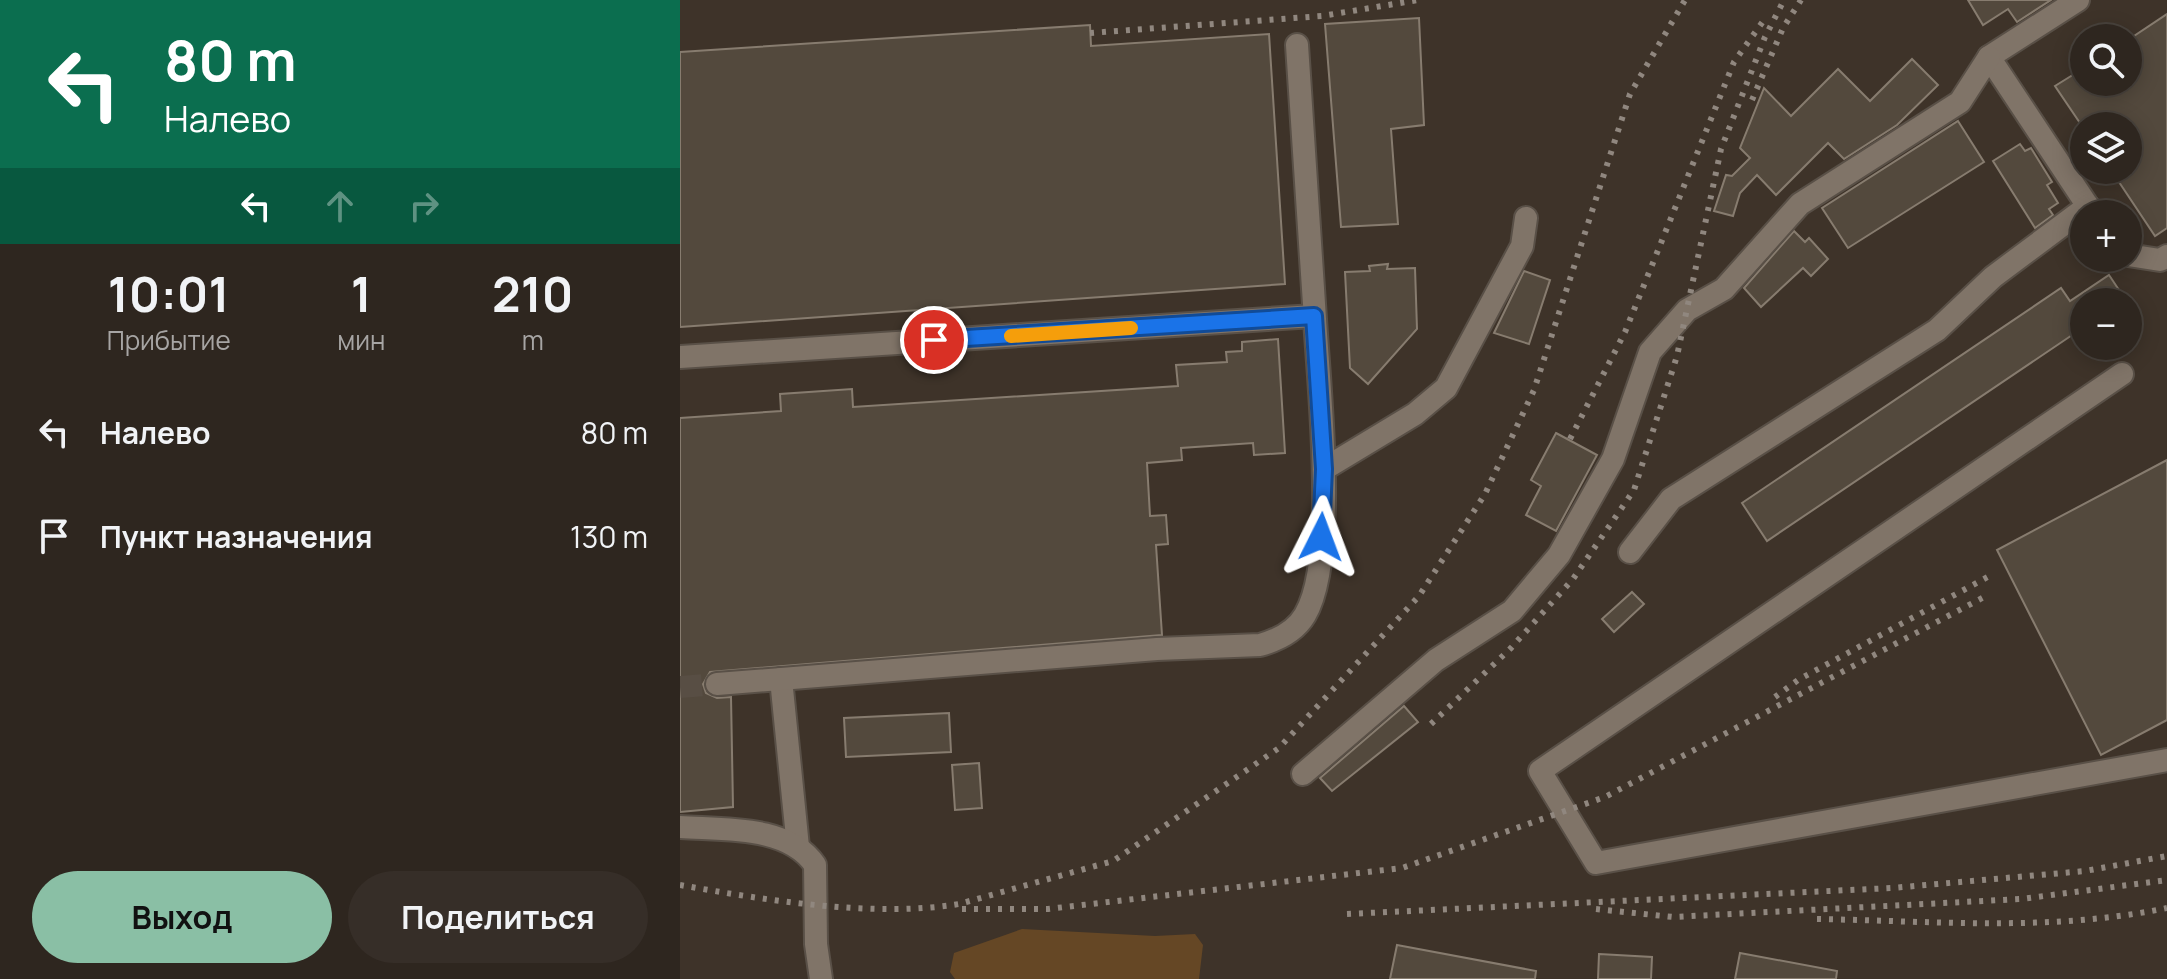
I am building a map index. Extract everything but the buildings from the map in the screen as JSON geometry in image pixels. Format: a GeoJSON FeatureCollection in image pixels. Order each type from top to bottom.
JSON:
{"type":"FeatureCollection","features":[{"type":"Feature","properties":{"kind":"street"},"geometry":{"type":"LineString","coordinates":[[1303,774],[1436,660],[1512,611],[1559,555],[1613,459],[1650,352],[1687,310],[1724,289],[1800,204],[1960,102],[1989,57],[2078,0]]}},
{"type":"Feature","properties":{"kind":"street"},"geometry":{"type":"LineString","coordinates":[[717,684],[1157,649],[1260,645],[1277,640],[1305,615],[1320,566],[1324,469],[1297,45]]}},
{"type":"Feature","properties":{"kind":"street"},"geometry":{"type":"LineString","coordinates":[[1989,57],[2083,200]]}},
{"type":"Feature","properties":{"kind":"street"},"geometry":{"type":"LineString","coordinates":[[1324,469],[1415,414],[1446,388],[1522,246],[1526,218]]}},
{"type":"Feature","properties":{"kind":"street"},"geometry":{"type":"LineString","coordinates":[[1630,552],[1671,499],[1937,330],[1993,277],[2070,224]]}},
{"type":"Feature","properties":{"kind":"street"},"geometry":{"type":"LineString","coordinates":[[2142,257],[2160,260],[2167,256]]}},
{"type":"Feature","properties":{"kind":"street"},"geometry":{"type":"LineString","coordinates":[[680,357],[1314,316]]}},
{"type":"Feature","properties":{"kind":"street"},"geometry":{"type":"LineString","coordinates":[[2122,374],[1540,771],[1596,863],[2167,760]]}},
{"type":"Feature","properties":{"kind":"street"},"geometry":{"type":"LineString","coordinates":[[781,679],[798,847]]}},
{"type":"Feature","properties":{"kind":"street"},"geometry":{"type":"LineString","coordinates":[[680,827],[762,834],[798,847],[815,865],[816,944],[821,979]]}},
{"type":"Feature","properties":{"kind":"shaded area"},"geometry":{"type":"Polygon","coordinates":[[[1022,929],[1155,936],[1195,934],[1203,945],[1199,979],[955,979],[950,972],[954,953],[1022,929]]]}},
{"type":"Feature","properties":{"kind":"tunnel"},"geometry":{"type":"LineString","coordinates":[[680,687],[717,684]]}},
{"type":"Feature","properties":{"kind":"railway"},"geometry":{"type":"LineString","coordinates":[[1090,33],[1322,16],[1418,0]]}},
{"type":"Feature","properties":{"kind":"railway"},"geometry":{"type":"LineString","coordinates":[[680,885],[783,901],[856,908],[926,908],[959,904],[1113,861],[1279,748],[1419,596],[1485,494],[1534,390],[1630,94],[1685,0]]}},
{"type":"Feature","properties":{"kind":"railway"},"geometry":{"type":"LineString","coordinates":[[1431,724],[1511,648],[1573,579],[1634,490],[1677,356],[1721,149],[1765,37],[1784,0]]}},
{"type":"Feature","properties":{"kind":"railway"},"geometry":{"type":"LineString","coordinates":[[1752,100],[1783,28],[1801,0]]}},
{"type":"Feature","properties":{"kind":"railway"},"geometry":{"type":"LineString","coordinates":[[1570,439],[1625,332],[1734,62],[1764,20]]}},
{"type":"Feature","properties":{"kind":"railway"},"geometry":{"type":"LineString","coordinates":[[1775,697],[1798,680],[1993,574]]}},
{"type":"Feature","properties":{"kind":"railway"},"geometry":{"type":"LineString","coordinates":[[962,909],[1048,909],[1402,868],[1605,797],[1986,596]]}},
{"type":"Feature","properties":{"kind":"railway"},"geometry":{"type":"LineString","coordinates":[[1347,914],[1892,888],[2085,871],[2167,856]]}},
{"type":"Feature","properties":{"kind":"railway"},"geometry":{"type":"LineString","coordinates":[[1596,909],[1673,917],[2021,899],[2167,880]]}},
{"type":"Feature","properties":{"kind":"railway"},"geometry":{"type":"LineString","coordinates":[[1817,919],[2036,923],[2167,908]]}},
{"type":"Feature","properties":{"kind":"slow traffic"},"geometry":{"type":"LineString","coordinates":[[1011,336],[1131,328]]}},
{"type":"Feature","properties":{"kind":"route"},"geometry":{"type":"LineString","coordinates":[[934,340],[1314,316],[1324,469],[1321,537]]}}]}
